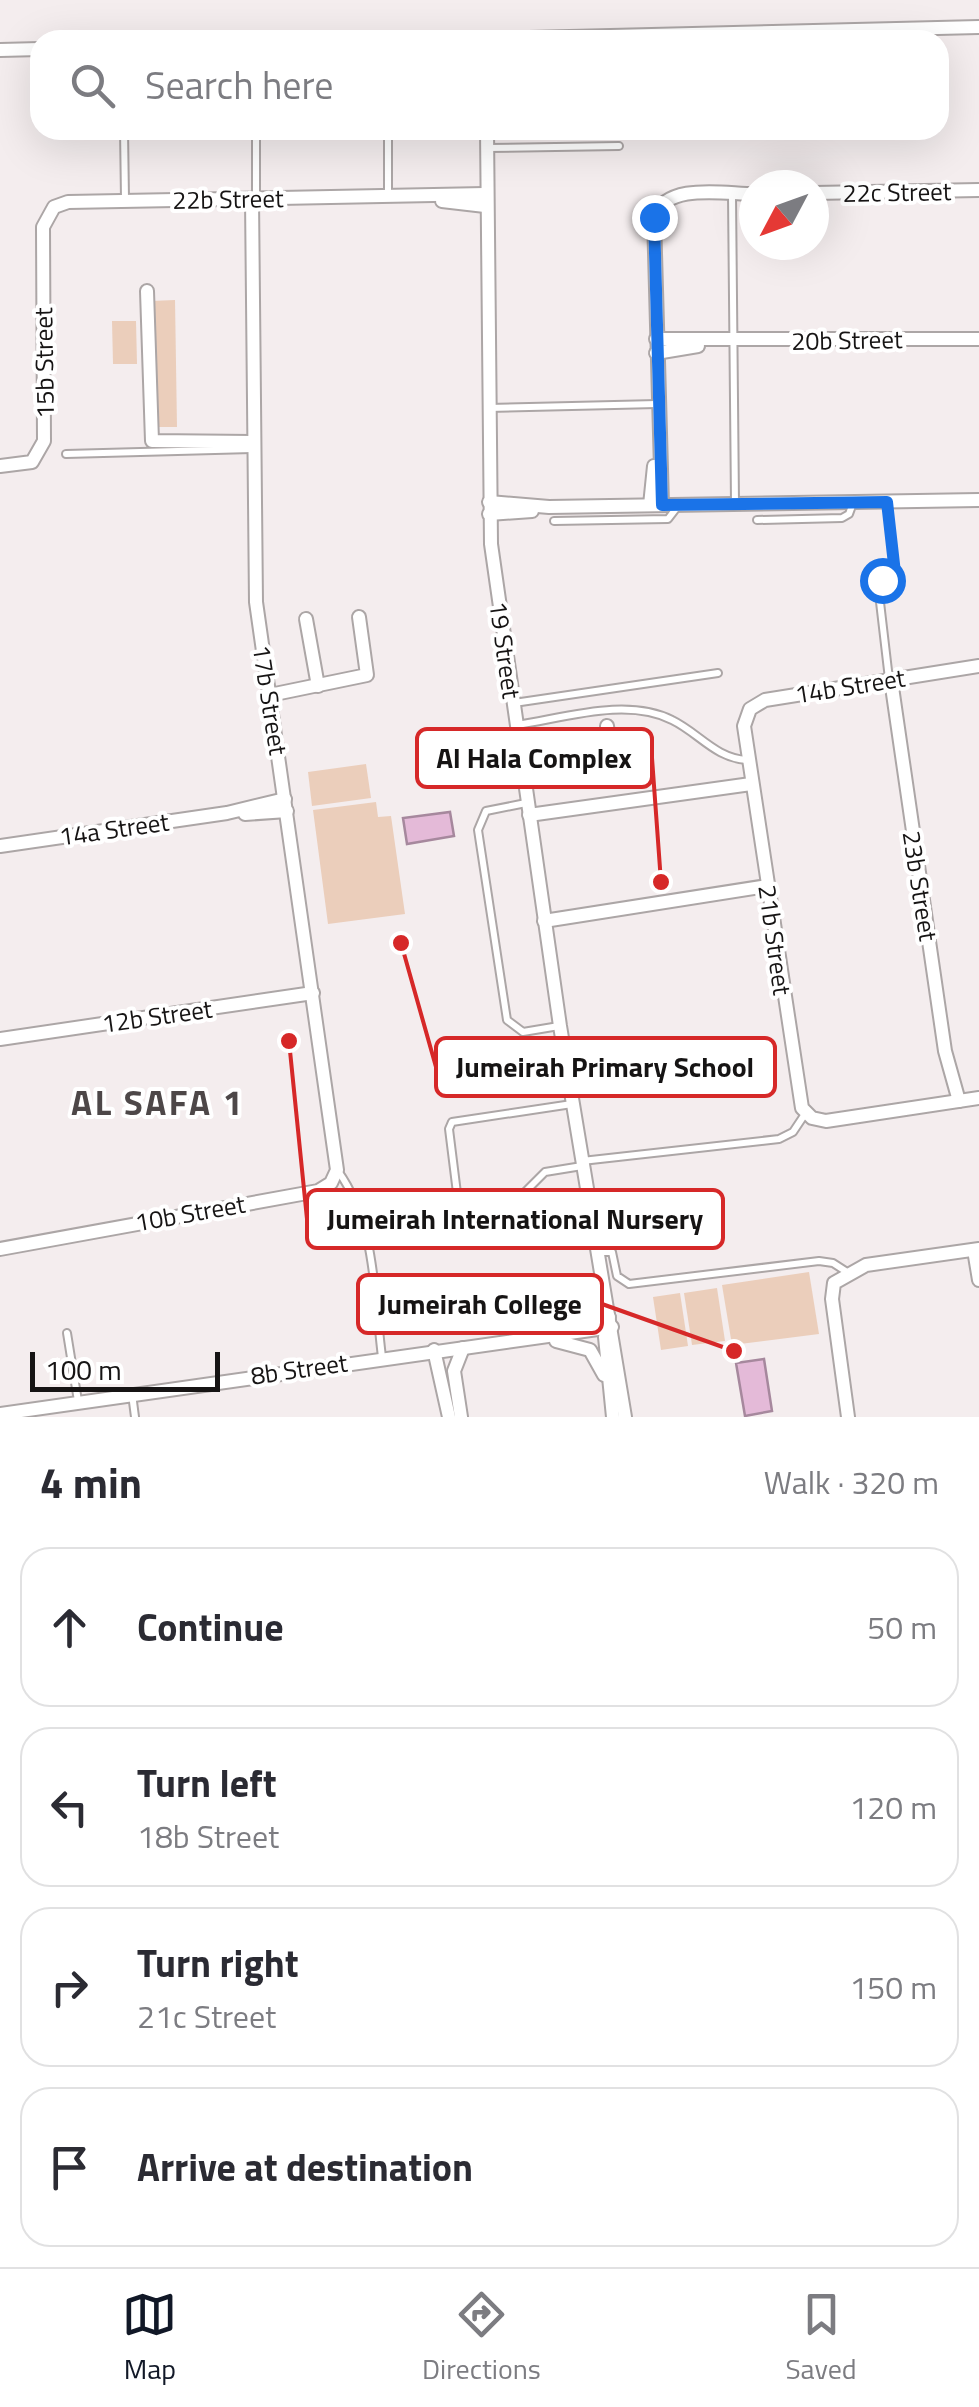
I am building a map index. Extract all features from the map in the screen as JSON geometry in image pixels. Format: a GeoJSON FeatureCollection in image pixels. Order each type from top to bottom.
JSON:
{"type":"FeatureCollection","features":[{"type":"Feature","properties":{"kind":"street"},"geometry":{"type":"LineString","coordinates":[[857,30],[979,27]]}},
{"type":"Feature","properties":{"kind":"street"},"geometry":{"type":"LineString","coordinates":[[0,50],[30,49]]}},
{"type":"Feature","properties":{"kind":"street","name":"19 Street"},"geometry":{"type":"LineString","coordinates":[[486,140],[489,508],[512,704],[544,921],[625,1417]]}},
{"type":"Feature","properties":{"kind":"street","name":"22c Street"},"geometry":{"type":"LineString","coordinates":[[829,193],[979,190]]}},
{"type":"Feature","properties":{"kind":"street"},"geometry":{"type":"LineString","coordinates":[[656,505],[654,217],[662,202],[686,195],[739,194]]}},
{"type":"Feature","properties":{"kind":"street","name":"22b Street"},"geometry":{"type":"LineString","coordinates":[[43,227],[48,213],[61,204],[125,200],[388,196],[485,200]]}},
{"type":"Feature","properties":{"kind":"street","name":"17b Street"},"geometry":{"type":"LineString","coordinates":[[250,200],[254,585],[337,1163]]}},
{"type":"Feature","properties":{"kind":"street","name":"15b Street"},"geometry":{"type":"LineString","coordinates":[[0,466],[32,462],[44,441],[43,227]]}},
{"type":"Feature","properties":{"kind":"street"},"geometry":{"type":"LineString","coordinates":[[147,292],[152,441],[252,445]]}},
{"type":"Feature","properties":{"kind":"street","name":"20b Street"},"geometry":{"type":"LineString","coordinates":[[656,346],[979,339]]}},
{"type":"Feature","properties":{"kind":"street"},"geometry":{"type":"LineString","coordinates":[[489,508],[979,500]]}},
{"type":"Feature","properties":{"kind":"street"},"geometry":{"type":"LineString","coordinates":[[270,695],[368,674],[359,617]]}},
{"type":"Feature","properties":{"kind":"street"},"geometry":{"type":"LineString","coordinates":[[306,620],[318,686]]}},
{"type":"Feature","properties":{"kind":"street","name":"14b Street"},"geometry":{"type":"LineString","coordinates":[[744,734],[745,717],[764,700],[979,666]]}},
{"type":"Feature","properties":{"kind":"street","name":"23b Street"},"geometry":{"type":"LineString","coordinates":[[887,680],[953,1102]]}},
{"type":"Feature","properties":{"kind":"street"},"geometry":{"type":"LineString","coordinates":[[607,726],[615,779]]}},
{"type":"Feature","properties":{"kind":"street","name":"21b Street"},"geometry":{"type":"LineString","coordinates":[[744,734],[798,1095],[806,1113]]}},
{"type":"Feature","properties":{"kind":"street"},"geometry":{"type":"LineString","coordinates":[[522,768],[611,753]]}},
{"type":"Feature","properties":{"kind":"street"},"geometry":{"type":"LineString","coordinates":[[528,809],[751,784]]}},
{"type":"Feature","properties":{"kind":"street","name":"14a Street"},"geometry":{"type":"LineString","coordinates":[[0,846],[286,805]]}},
{"type":"Feature","properties":{"kind":"street"},"geometry":{"type":"LineString","coordinates":[[544,921],[767,886]]}},
{"type":"Feature","properties":{"kind":"street","name":"12b Street"},"geometry":{"type":"LineString","coordinates":[[0,1039],[313,993]]}},
{"type":"Feature","properties":{"kind":"street"},"geometry":{"type":"LineString","coordinates":[[806,1113],[819,1120],[834,1120],[979,1098]]}},
{"type":"Feature","properties":{"kind":"street","name":"10b Street"},"geometry":{"type":"LineString","coordinates":[[0,1245],[318,1191],[331,1183],[337,1163]]}},
{"type":"Feature","properties":{"kind":"street"},"geometry":{"type":"LineString","coordinates":[[848,1417],[832,1299],[834,1282],[866,1265],[976,1249],[979,1280]]}},
{"type":"Feature","properties":{"kind":"street","name":"19 Street"},"geometry":{"type":"LineString","coordinates":[[607,1323],[612,1411]]}},
{"type":"Feature","properties":{"kind":"street","name":"8b Street"},"geometry":{"type":"LineString","coordinates":[[0,1414],[463,1348],[607,1323]]}},
{"type":"Feature","properties":{"kind":"street"},"geometry":{"type":"LineString","coordinates":[[540,1335],[579,1344],[594,1354],[612,1411]]}},
{"type":"Feature","properties":{"kind":"street"},"geometry":{"type":"LineString","coordinates":[[461,1417],[454,1371],[463,1348]]}},
{"type":"Feature","properties":{"kind":"street"},"geometry":{"type":"LineString","coordinates":[[434,1350],[449,1417]]}},
{"type":"Feature","properties":{"kind":"lane"},"geometry":{"type":"LineString","coordinates":[[124,140],[125,200]]}},
{"type":"Feature","properties":{"kind":"lane"},"geometry":{"type":"LineString","coordinates":[[250,200],[255,140]]}},
{"type":"Feature","properties":{"kind":"lane"},"geometry":{"type":"LineString","coordinates":[[388,140],[388,196]]}},
{"type":"Feature","properties":{"kind":"lane"},"geometry":{"type":"LineString","coordinates":[[486,148],[619,146]]}},
{"type":"Feature","properties":{"kind":"lane"},"geometry":{"type":"LineString","coordinates":[[732,194],[735,504]]}},
{"type":"Feature","properties":{"kind":"lane"},"geometry":{"type":"LineString","coordinates":[[488,408],[657,404]]}},
{"type":"Feature","properties":{"kind":"lane"},"geometry":{"type":"LineString","coordinates":[[66,454],[252,445]]}},
{"type":"Feature","properties":{"kind":"lane"},"geometry":{"type":"LineString","coordinates":[[756,520],[842,518],[850,514],[853,502]]}},
{"type":"Feature","properties":{"kind":"lane"},"geometry":{"type":"LineString","coordinates":[[887,502],[895,573],[878,585],[887,680]]}},
{"type":"Feature","properties":{"kind":"lane"},"geometry":{"type":"LineString","coordinates":[[554,521],[668,519],[678,505]]}},
{"type":"Feature","properties":{"kind":"lane"},"geometry":{"type":"LineString","coordinates":[[512,704],[718,673]]}},
{"type":"Feature","properties":{"kind":"lane"},"geometry":{"type":"LineString","coordinates":[[515,725],[621,710],[647,711],[683,726],[722,754],[748,760]]}},
{"type":"Feature","properties":{"kind":"lane"},"geometry":{"type":"LineString","coordinates":[[528,809],[486,811],[478,830],[507,1020],[523,1032],[560,1026]]}},
{"type":"Feature","properties":{"kind":"lane"},"geometry":{"type":"LineString","coordinates":[[572,1104],[452,1122],[449,1129],[458,1201],[465,1205],[520,1196],[545,1172],[583,1164],[779,1138],[793,1132],[806,1113]]}},
{"type":"Feature","properties":{"kind":"lane"},"geometry":{"type":"LineString","coordinates":[[337,1163],[366,1228],[382,1357]]}},
{"type":"Feature","properties":{"kind":"lane"},"geometry":{"type":"LineString","coordinates":[[596,1252],[612,1252],[617,1276],[625,1284],[819,1261],[847,1272]]}},
{"type":"Feature","properties":{"kind":"lane"},"geometry":{"type":"LineString","coordinates":[[67,1332],[78,1402]]}},
{"type":"Feature","properties":{"kind":"lane"},"geometry":{"type":"LineString","coordinates":[[132,1394],[135,1417]]}},
{"type":"Feature","properties":{"kind":"shaded area"},"geometry":{"type":"Polygon","coordinates":[[[175,300],[177,427],[153,427],[151,301],[175,300]]]}},
{"type":"Feature","properties":{"kind":"shaded area"},"geometry":{"type":"Polygon","coordinates":[[[112,321],[136,321],[137,364],[113,364],[112,321]]]}},
{"type":"Feature","properties":{"kind":"shaded area"},"geometry":{"type":"Polygon","coordinates":[[[366,764],[371,798],[312,806],[308,772],[366,764]]]}},
{"type":"Feature","properties":{"kind":"shaded area"},"geometry":{"type":"Polygon","coordinates":[[[376,802],[378,817],[391,816],[405,914],[328,924],[313,810],[376,802]]]}},
{"type":"Feature","properties":{"kind":"shaded area"},"geometry":{"type":"Polygon","coordinates":[[[450,812],[454,836],[407,844],[403,818],[450,812]]]}},
{"type":"Feature","properties":{"kind":"shaded area"},"geometry":{"type":"Polygon","coordinates":[[[809,1272],[819,1334],[732,1345],[722,1285],[809,1272]]]}},
{"type":"Feature","properties":{"kind":"shaded area"},"geometry":{"type":"Polygon","coordinates":[[[717,1288],[725,1341],[692,1345],[684,1293],[717,1288]]]}},
{"type":"Feature","properties":{"kind":"shaded area"},"geometry":{"type":"Polygon","coordinates":[[[680,1293],[688,1346],[661,1350],[653,1297],[680,1293]]]}},
{"type":"Feature","properties":{"kind":"shaded area"},"geometry":{"type":"Polygon","coordinates":[[[764,1359],[772,1411],[745,1416],[736,1363],[764,1359]]]}},
{"type":"Feature","properties":{"kind":"place","name":"Al Hala Complex"},"geometry":{"type":"Point","coordinates":[661,882]}},
{"type":"Feature","properties":{"kind":"place","name":"Jumeirah Primary School"},"geometry":{"type":"Point","coordinates":[401,943]}},
{"type":"Feature","properties":{"kind":"place","name":"Jumeirah International Nursery"},"geometry":{"type":"Point","coordinates":[289,1041]}},
{"type":"Feature","properties":{"kind":"place","name":"Jumeirah College"},"geometry":{"type":"Point","coordinates":[734,1351]}},
{"type":"Feature","properties":{"kind":"district","name":"AL SAFA 1"},"geometry":{"type":"Point","coordinates":[158,1103]}},
{"type":"Feature","properties":{"kind":"route"},"geometry":{"type":"LineString","coordinates":[[654,217],[662,505],[887,502],[895,573],[882,580]]}}]}
